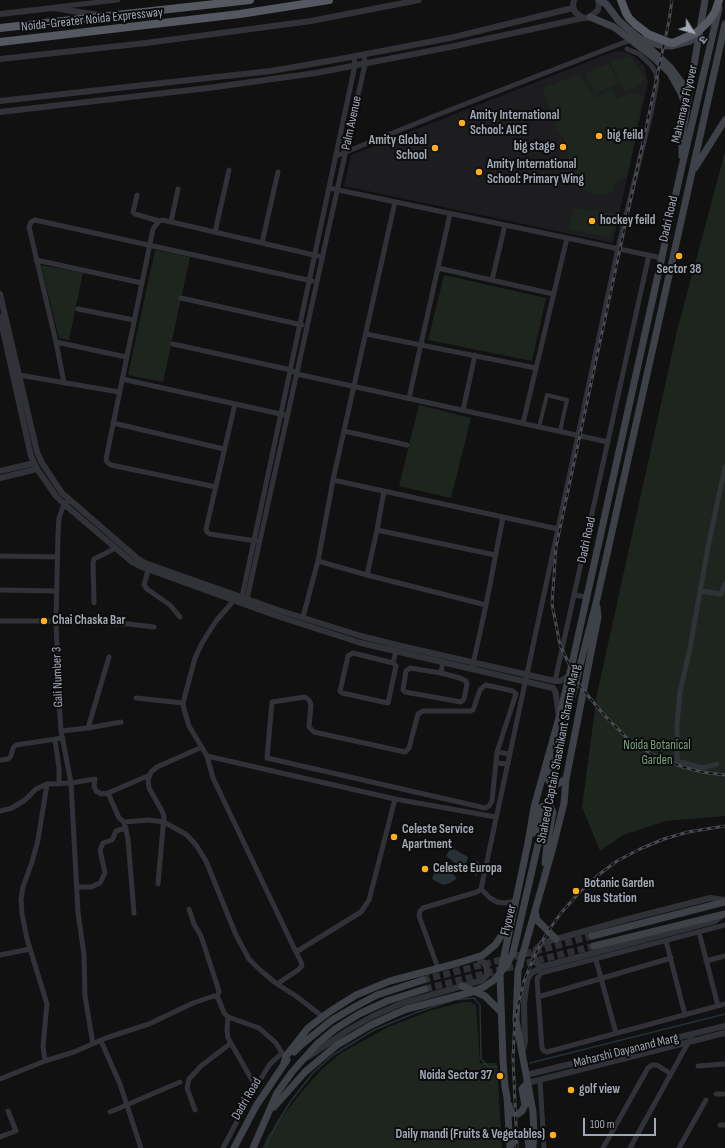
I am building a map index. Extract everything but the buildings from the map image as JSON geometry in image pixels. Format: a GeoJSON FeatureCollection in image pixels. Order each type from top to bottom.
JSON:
{"type":"FeatureCollection","features":[{"type":"Feature","properties":{"kind":"highway","name":"Noida-Greater Noida Expressway"},"geometry":{"type":"LineString","coordinates":[[0,28],[111,17],[250,0]]}},
{"type":"Feature","properties":{"kind":"highway","name":"Noida-Greater Noida Expressway"},"geometry":{"type":"LineString","coordinates":[[0,42],[225,16],[329,0]]}},
{"type":"Feature","properties":{"kind":"highway"},"geometry":{"type":"LineString","coordinates":[[624,5],[629,18],[635,24],[648,34],[673,43],[696,33],[708,22],[715,12],[720,0]]}},
{"type":"Feature","properties":{"kind":"main road"},"geometry":{"type":"LineString","coordinates":[[599,0],[606,4],[619,22],[639,38],[670,67],[689,91]]}},
{"type":"Feature","properties":{"kind":"main road","name":"Mahamaya Flyover"},"geometry":{"type":"LineString","coordinates":[[682,166],[690,138],[720,0]]}},
{"type":"Feature","properties":{"kind":"main road"},"geometry":{"type":"LineString","coordinates":[[682,166],[682,136],[686,107],[705,1]]}},
{"type":"Feature","properties":{"kind":"main road"},"geometry":{"type":"LineString","coordinates":[[590,17],[614,27],[653,57],[670,73],[681,93],[686,107]]}},
{"type":"Feature","properties":{"kind":"main road","name":"Mahamaya Flyover"},"geometry":{"type":"LineString","coordinates":[[691,173],[725,24]]}},
{"type":"Feature","properties":{"kind":"main road"},"geometry":{"type":"LineString","coordinates":[[639,38],[659,46],[671,46],[690,41],[699,35]]}},
{"type":"Feature","properties":{"kind":"main road"},"geometry":{"type":"LineString","coordinates":[[691,173],[725,120]]}},
{"type":"Feature","properties":{"kind":"main road","name":"Dadri Road"},"geometry":{"type":"LineString","coordinates":[[512,918],[534,807],[569,676],[682,166]]}},
{"type":"Feature","properties":{"kind":"main road","name":"Dadri Road"},"geometry":{"type":"LineString","coordinates":[[597,599],[691,173]]}},
{"type":"Feature","properties":{"kind":"main road","name":"Flyover"},"geometry":{"type":"LineString","coordinates":[[268,1113],[305,1072],[337,1045],[354,1034],[407,1009],[472,992],[484,987],[494,980],[506,966],[513,953],[597,599]]}},
{"type":"Feature","properties":{"kind":"main road","name":"Shaheed Captain Shashikant Sharma Marg"},"geometry":{"type":"LineString","coordinates":[[533,1148],[533,1112],[516,1020],[518,971],[564,803],[566,779],[598,617],[597,599]]}},
{"type":"Feature","properties":{"kind":"main road"},"geometry":{"type":"LineString","coordinates":[[549,749],[549,781],[556,785],[566,779]]}},
{"type":"Feature","properties":{"kind":"main road"},"geometry":{"type":"LineString","coordinates":[[528,842],[533,838],[540,808],[545,805],[550,806],[553,812],[547,844],[544,877]]}},
{"type":"Feature","properties":{"kind":"main road"},"geometry":{"type":"LineString","coordinates":[[592,936],[725,901]]}},
{"type":"Feature","properties":{"kind":"main road"},"geometry":{"type":"LineString","coordinates":[[535,911],[537,920],[556,939]]}},
{"type":"Feature","properties":{"kind":"main road"},"geometry":{"type":"LineString","coordinates":[[594,946],[723,914]]}},
{"type":"Feature","properties":{"kind":"main road"},"geometry":{"type":"LineString","coordinates":[[284,1057],[308,1028],[358,994],[390,981],[484,955],[495,946],[506,931],[512,918]]}},
{"type":"Feature","properties":{"kind":"main road"},"geometry":{"type":"LineString","coordinates":[[512,918],[500,975],[504,1087],[512,1111],[516,1114],[520,1113],[525,1107],[522,1089],[527,1083]]}},
{"type":"Feature","properties":{"kind":"main road"},"geometry":{"type":"LineString","coordinates":[[284,1057],[332,1020],[377,995],[423,980]]}},
{"type":"Feature","properties":{"kind":"main road"},"geometry":{"type":"LineString","coordinates":[[462,986],[485,996],[501,1012]]}},
{"type":"Feature","properties":{"kind":"main road","name":"Dadri Road"},"geometry":{"type":"LineString","coordinates":[[253,1148],[277,1094],[292,1072],[317,1044],[347,1021],[387,1001],[425,989]]}},
{"type":"Feature","properties":{"kind":"main road","name":"Dadri Road"},"geometry":{"type":"LineString","coordinates":[[234,1148],[284,1057]]}},
{"type":"Feature","properties":{"kind":"main road"},"geometry":{"type":"LineString","coordinates":[[507,1097],[511,1148]]}},
{"type":"Feature","properties":{"kind":"main road"},"geometry":{"type":"LineString","coordinates":[[511,1148],[514,1138],[521,1134],[528,1138],[528,1148]]}},
{"type":"Feature","properties":{"kind":"street"},"geometry":{"type":"LineString","coordinates":[[0,14],[118,0]]}},
{"type":"Feature","properties":{"kind":"street"},"geometry":{"type":"LineString","coordinates":[[0,59],[311,22],[419,0]]}},
{"type":"Feature","properties":{"kind":"street"},"geometry":{"type":"LineString","coordinates":[[574,0],[573,8],[577,15],[582,18]]}},
{"type":"Feature","properties":{"kind":"street"},"geometry":{"type":"LineString","coordinates":[[0,112],[208,88],[316,73],[450,47],[590,17],[598,10],[599,0]]}},
{"type":"Feature","properties":{"kind":"street"},"geometry":{"type":"LineString","coordinates":[[53,8],[111,17]]}},
{"type":"Feature","properties":{"kind":"street"},"geometry":{"type":"LineString","coordinates":[[0,101],[271,71],[364,56],[450,38],[573,8]]}},
{"type":"Feature","properties":{"kind":"street"},"geometry":{"type":"LineString","coordinates":[[336,156],[631,40]]}},
{"type":"Feature","properties":{"kind":"street"},"geometry":{"type":"LineString","coordinates":[[438,968],[419,916],[420,911],[424,908],[477,892],[481,889],[618,248],[651,112],[657,81],[656,73],[651,65],[639,54],[627,49]]}},
{"type":"Feature","properties":{"kind":"street","name":"Palm Avenue"},"geometry":{"type":"LineString","coordinates":[[240,598],[261,542],[364,64],[364,56]]}},
{"type":"Feature","properties":{"kind":"street","name":"Palm Avenue"},"geometry":{"type":"LineString","coordinates":[[240,598],[282,414],[355,65],[354,57]]}},
{"type":"Feature","properties":{"kind":"street"},"geometry":{"type":"LineString","coordinates":[[215,232],[228,170]]}},
{"type":"Feature","properties":{"kind":"street"},"geometry":{"type":"LineString","coordinates":[[262,243],[278,172]]}},
{"type":"Feature","properties":{"kind":"street"},"geometry":{"type":"LineString","coordinates":[[329,188],[662,258]]}},
{"type":"Feature","properties":{"kind":"street"},"geometry":{"type":"LineString","coordinates":[[171,222],[178,189]]}},
{"type":"Feature","properties":{"kind":"street"},"geometry":{"type":"LineString","coordinates":[[137,195],[134,212],[135,214],[159,221],[171,222],[322,257]]}},
{"type":"Feature","properties":{"kind":"street"},"geometry":{"type":"LineString","coordinates":[[303,617],[318,561],[333,480],[395,202]]}},
{"type":"Feature","properties":{"kind":"street"},"geometry":{"type":"LineString","coordinates":[[409,398],[450,214]]}},
{"type":"Feature","properties":{"kind":"street"},"geometry":{"type":"LineString","coordinates":[[64,383],[29,227],[31,222],[35,220],[317,282]]}},
{"type":"Feature","properties":{"kind":"street"},"geometry":{"type":"LineString","coordinates":[[159,221],[153,229],[106,459],[111,465],[216,487]]}},
{"type":"Feature","properties":{"kind":"street"},"geometry":{"type":"LineString","coordinates":[[492,280],[505,225]]}},
{"type":"Feature","properties":{"kind":"street"},"geometry":{"type":"LineString","coordinates":[[523,423],[567,238]]}},
{"type":"Feature","properties":{"kind":"street"},"geometry":{"type":"LineString","coordinates":[[555,681],[649,255]]}},
{"type":"Feature","properties":{"kind":"street"},"geometry":{"type":"LineString","coordinates":[[36,260],[142,283]]}},
{"type":"Feature","properties":{"kind":"street"},"geometry":{"type":"LineString","coordinates":[[438,268],[554,294]]}},
{"type":"Feature","properties":{"kind":"street"},"geometry":{"type":"LineString","coordinates":[[0,294],[37,452],[66,502],[132,562],[148,570],[361,636],[472,666],[526,678],[555,681],[560,681],[569,676]]}},
{"type":"Feature","properties":{"kind":"street"},"geometry":{"type":"LineString","coordinates":[[181,298],[307,327]]}},
{"type":"Feature","properties":{"kind":"street"},"geometry":{"type":"LineString","coordinates":[[78,308],[134,320]]}},
{"type":"Feature","properties":{"kind":"street"},"geometry":{"type":"LineString","coordinates":[[0,317],[31,456],[37,469],[56,496],[66,502],[137,558],[145,563],[240,598],[276,616],[360,643],[443,662],[472,666]]}},
{"type":"Feature","properties":{"kind":"street"},"geometry":{"type":"LineString","coordinates":[[366,334],[536,368]]}},
{"type":"Feature","properties":{"kind":"street"},"geometry":{"type":"LineString","coordinates":[[56,342],[126,357]]}},
{"type":"Feature","properties":{"kind":"street"},"geometry":{"type":"LineString","coordinates":[[173,344],[290,370],[297,374],[608,442]]}},
{"type":"Feature","properties":{"kind":"street"},"geometry":{"type":"LineString","coordinates":[[463,410],[476,356]]}},
{"type":"Feature","properties":{"kind":"street"},"geometry":{"type":"LineString","coordinates":[[19,375],[119,392]]}},
{"type":"Feature","properties":{"kind":"street"},"geometry":{"type":"LineString","coordinates":[[122,379],[288,416]]}},
{"type":"Feature","properties":{"kind":"street"},"geometry":{"type":"LineString","coordinates":[[539,427],[547,395],[554,396],[567,400],[560,431]]}},
{"type":"Feature","properties":{"kind":"street"},"geometry":{"type":"LineString","coordinates":[[235,404],[206,529],[210,534],[261,542]]}},
{"type":"Feature","properties":{"kind":"street"},"geometry":{"type":"LineString","coordinates":[[113,423],[224,449]]}},
{"type":"Feature","properties":{"kind":"street"},"geometry":{"type":"LineString","coordinates":[[344,431],[407,444]]}},
{"type":"Feature","properties":{"kind":"street"},"geometry":{"type":"LineString","coordinates":[[0,471],[34,463]]}},
{"type":"Feature","properties":{"kind":"street"},"geometry":{"type":"LineString","coordinates":[[717,764],[703,768],[677,761],[677,725],[680,692],[725,467]]}},
{"type":"Feature","properties":{"kind":"street"},"geometry":{"type":"LineString","coordinates":[[0,478],[37,469]]}},
{"type":"Feature","properties":{"kind":"street"},"geometry":{"type":"LineString","coordinates":[[333,480],[558,529]]}},
{"type":"Feature","properties":{"kind":"street"},"geometry":{"type":"LineString","coordinates":[[367,575],[384,491]]}},
{"type":"Feature","properties":{"kind":"street","name":"Gali Number 3"},"geometry":{"type":"LineString","coordinates":[[66,502],[59,518],[56,621],[57,659],[61,731],[71,783],[78,912],[84,955],[85,996],[93,1044]]}},
{"type":"Feature","properties":{"kind":"street"},"geometry":{"type":"LineString","coordinates":[[472,666],[486,605],[503,517]]}},
{"type":"Feature","properties":{"kind":"street"},"geometry":{"type":"LineString","coordinates":[[377,530],[495,556]]}},
{"type":"Feature","properties":{"kind":"street"},"geometry":{"type":"LineString","coordinates":[[94,603],[94,559],[116,548]]}},
{"type":"Feature","properties":{"kind":"street"},"geometry":{"type":"LineString","coordinates":[[0,556],[58,557]]}},
{"type":"Feature","properties":{"kind":"street"},"geometry":{"type":"LineString","coordinates":[[318,561],[486,605]]}},
{"type":"Feature","properties":{"kind":"street"},"geometry":{"type":"LineString","coordinates":[[148,570],[144,585],[147,589],[170,605],[180,617]]}},
{"type":"Feature","properties":{"kind":"street"},"geometry":{"type":"LineString","coordinates":[[701,591],[721,594],[725,584]]}},
{"type":"Feature","properties":{"kind":"street"},"geometry":{"type":"LineString","coordinates":[[0,590],[57,591]]}},
{"type":"Feature","properties":{"kind":"street"},"geometry":{"type":"LineString","coordinates":[[574,595],[587,597]]}},
{"type":"Feature","properties":{"kind":"street"},"geometry":{"type":"LineString","coordinates":[[240,598],[216,621],[202,643],[195,658],[183,703],[189,726],[207,756],[213,778],[301,962],[302,966],[298,970],[277,984]]}},
{"type":"Feature","properties":{"kind":"street"},"geometry":{"type":"LineString","coordinates":[[0,621],[56,621],[129,624],[154,627]]}},
{"type":"Feature","properties":{"kind":"street"},"geometry":{"type":"LineString","coordinates":[[393,663],[396,651]]}},
{"type":"Feature","properties":{"kind":"street"},"geometry":{"type":"LineString","coordinates":[[353,653],[393,663],[397,669],[388,703],[342,693],[340,691],[349,654],[353,653]]}},
{"type":"Feature","properties":{"kind":"street"},"geometry":{"type":"LineString","coordinates":[[88,728],[109,657]]}},
{"type":"Feature","properties":{"kind":"street"},"geometry":{"type":"LineString","coordinates":[[441,673],[443,662]]}},
{"type":"Feature","properties":{"kind":"street"},"geometry":{"type":"LineString","coordinates":[[410,668],[441,673],[466,681],[464,699],[461,702],[405,692],[403,690],[406,671],[410,668]]}},
{"type":"Feature","properties":{"kind":"street"},"geometry":{"type":"LineString","coordinates":[[526,678],[554,689],[559,718]]}},
{"type":"Feature","properties":{"kind":"street"},"geometry":{"type":"LineString","coordinates":[[492,686],[513,691],[516,694],[497,752],[496,763],[492,801],[489,806],[484,808],[267,758],[272,702],[305,697],[309,700],[311,705],[310,730],[405,752],[409,748],[418,714],[423,711],[473,710],[480,690],[483,687],[492,686]]}},
{"type":"Feature","properties":{"kind":"street"},"geometry":{"type":"LineString","coordinates":[[136,698],[183,703]]}},
{"type":"Feature","properties":{"kind":"street"},"geometry":{"type":"LineString","coordinates":[[61,731],[121,722]]}},
{"type":"Feature","properties":{"kind":"street"},"geometry":{"type":"LineString","coordinates":[[0,760],[8,759],[16,745],[63,738]]}},
{"type":"Feature","properties":{"kind":"street"},"geometry":{"type":"LineString","coordinates":[[55,740],[59,768],[59,784]]}},
{"type":"Feature","properties":{"kind":"street"},"geometry":{"type":"LineString","coordinates":[[158,884],[164,822],[162,810],[149,788],[148,780],[150,775],[157,767],[202,747]]}},
{"type":"Feature","properties":{"kind":"street"},"geometry":{"type":"LineString","coordinates":[[497,752],[510,754]]}},
{"type":"Feature","properties":{"kind":"street"},"geometry":{"type":"LineString","coordinates":[[207,756],[395,799],[496,817]]}},
{"type":"Feature","properties":{"kind":"street"},"geometry":{"type":"LineString","coordinates":[[496,763],[508,764]]}},
{"type":"Feature","properties":{"kind":"street"},"geometry":{"type":"LineString","coordinates":[[0,811],[12,808],[26,800],[36,789],[47,784],[71,783],[95,779],[94,786],[96,791],[101,794],[108,793],[150,775]]}},
{"type":"Feature","properties":{"kind":"street"},"geometry":{"type":"LineString","coordinates":[[45,1061],[42,1046],[47,1004],[30,949],[22,914],[21,899],[23,887],[38,840],[47,784]]}},
{"type":"Feature","properties":{"kind":"street"},"geometry":{"type":"LineString","coordinates":[[108,793],[119,818],[124,822],[126,828],[134,913]]}},
{"type":"Feature","properties":{"kind":"street"},"geometry":{"type":"LineString","coordinates":[[296,952],[350,920],[361,912],[369,900],[395,799]]}},
{"type":"Feature","properties":{"kind":"street"},"geometry":{"type":"LineString","coordinates":[[124,822],[149,820],[164,822],[187,834],[206,861],[236,935],[250,958],[260,970],[277,984],[296,996],[323,1017]]}},
{"type":"Feature","properties":{"kind":"street"},"geometry":{"type":"LineString","coordinates":[[77,887],[90,886],[100,883],[106,873],[100,850],[103,843],[112,840],[116,831],[126,828]]}},
{"type":"Feature","properties":{"kind":"street"},"geometry":{"type":"LineString","coordinates":[[481,889],[490,898],[497,902],[505,903],[516,901]]}},
{"type":"Feature","properties":{"kind":"street"},"geometry":{"type":"LineString","coordinates":[[541,967],[534,961],[534,956],[536,949],[542,944],[710,898],[725,901]]}},
{"type":"Feature","properties":{"kind":"street"},"geometry":{"type":"LineString","coordinates":[[190,909],[194,924],[201,936],[218,988],[217,997],[224,1013],[228,1017],[259,1028],[276,1043],[284,1057],[270,1064],[223,1148]]}},
{"type":"Feature","properties":{"kind":"street"},"geometry":{"type":"LineString","coordinates":[[522,1053],[525,1042],[524,1004],[527,981],[530,974],[541,967],[715,921],[723,914]]}},
{"type":"Feature","properties":{"kind":"street"},"geometry":{"type":"LineString","coordinates":[[725,925],[541,974],[537,979],[542,1048],[547,1052],[725,1004]]}},
{"type":"Feature","properties":{"kind":"street"},"geometry":{"type":"LineString","coordinates":[[699,932],[718,1006]]}},
{"type":"Feature","properties":{"kind":"street"},"geometry":{"type":"LineString","coordinates":[[666,941],[685,1015]]}},
{"type":"Feature","properties":{"kind":"street"},"geometry":{"type":"LineString","coordinates":[[0,955],[30,949]]}},
{"type":"Feature","properties":{"kind":"street"},"geometry":{"type":"LineString","coordinates":[[706,961],[725,956]]}},
{"type":"Feature","properties":{"kind":"street"},"geometry":{"type":"LineString","coordinates":[[303,1060],[348,1030],[373,1016],[400,1004],[483,980],[487,975],[487,968],[484,962],[476,957]]}},
{"type":"Feature","properties":{"kind":"street"},"geometry":{"type":"LineString","coordinates":[[538,997],[671,958]]}},
{"type":"Feature","properties":{"kind":"street"},"geometry":{"type":"LineString","coordinates":[[596,960],[616,1033]]}},
{"type":"Feature","properties":{"kind":"street"},"geometry":{"type":"LineString","coordinates":[[0,1079],[45,1061],[69,1054],[149,1024],[193,1003],[214,996],[217,997]]}},
{"type":"Feature","properties":{"kind":"street"},"geometry":{"type":"LineString","coordinates":[[228,1017],[227,1030],[231,1043],[256,1087]]}},
{"type":"Feature","properties":{"kind":"street","name":"Maharshi Dayanand Marg"},"geometry":{"type":"LineString","coordinates":[[526,1075],[725,1026]]}},
{"type":"Feature","properties":{"kind":"street","name":"Maharshi Dayanand Marg"},"geometry":{"type":"LineString","coordinates":[[527,1083],[725,1033]]}},
{"type":"Feature","properties":{"kind":"street"},"geometry":{"type":"LineString","coordinates":[[630,1148],[693,1034]]}},
{"type":"Feature","properties":{"kind":"street"},"geometry":{"type":"LineString","coordinates":[[101,1041],[120,1084],[141,1148]]}},
{"type":"Feature","properties":{"kind":"street"},"geometry":{"type":"LineString","coordinates":[[195,1110],[187,1088],[189,1079],[201,1066],[231,1043]]}},
{"type":"Feature","properties":{"kind":"street"},"geometry":{"type":"LineString","coordinates":[[698,1066],[725,1064]]}},
{"type":"Feature","properties":{"kind":"street"},"geometry":{"type":"LineString","coordinates":[[603,1148],[648,1068],[652,1065],[657,1065],[671,1074]]}},
{"type":"Feature","properties":{"kind":"street"},"geometry":{"type":"LineString","coordinates":[[540,1080],[544,1148]]}},
{"type":"Feature","properties":{"kind":"street"},"geometry":{"type":"LineString","coordinates":[[110,1112],[180,1082]]}},
{"type":"Feature","properties":{"kind":"street"},"geometry":{"type":"LineString","coordinates":[[716,1094],[725,1094]]}},
{"type":"Feature","properties":{"kind":"street"},"geometry":{"type":"LineString","coordinates":[[679,1148],[706,1100]]}},
{"type":"Feature","properties":{"kind":"street"},"geometry":{"type":"LineString","coordinates":[[0,1137],[16,1131],[8,1110]]}},
{"type":"Feature","properties":{"kind":"shaded area"},"geometry":{"type":"Polygon","coordinates":[[[615,51],[626,52],[635,57],[644,66],[648,82],[613,243],[344,186],[351,155],[615,51]]]}},
{"type":"Feature","properties":{"kind":"shaded area"},"geometry":{"type":"Polygon","coordinates":[[[450,849],[454,849],[468,857],[464,870],[446,856],[450,849]]]}},
{"type":"Feature","properties":{"kind":"shaded area"},"geometry":{"type":"Polygon","coordinates":[[[476,860],[480,863],[478,874],[475,877],[476,871],[474,873],[472,871],[476,860]]]}},
{"type":"Feature","properties":{"kind":"shaded area"},"geometry":{"type":"Polygon","coordinates":[[[441,865],[457,878],[450,883],[443,885],[432,879],[436,868],[439,870],[441,865]]]}},
{"type":"Feature","properties":{"kind":"green space"},"geometry":{"type":"Polygon","coordinates":[[[630,56],[646,80],[625,93],[610,61],[630,56]]]}},
{"type":"Feature","properties":{"kind":"green space"},"geometry":{"type":"Polygon","coordinates":[[[609,63],[619,83],[595,94],[585,73],[609,63]]]}},
{"type":"Feature","properties":{"kind":"green space","name":"big feild"},"geometry":{"type":"Polygon","coordinates":[[[579,74],[595,98],[611,89],[616,99],[630,93],[643,96],[635,131],[633,131],[637,132],[627,177],[616,181],[612,193],[599,195],[581,189],[567,154],[565,140],[558,131],[542,89],[579,74]]]}},
{"type":"Feature","properties":{"kind":"green space","name":"Noida Botanical Garden"},"geometry":{"type":"Polygon","coordinates":[[[725,152],[725,816],[666,821],[623,835],[600,851],[582,807],[597,694],[677,331],[725,152]]]}},
{"type":"Feature","properties":{"kind":"green space","name":"hockey feild"},"geometry":{"type":"Polygon","coordinates":[[[574,208],[616,214],[611,238],[569,229],[574,208]]]}},
{"type":"Feature","properties":{"kind":"green space"},"geometry":{"type":"Polygon","coordinates":[[[155,250],[190,257],[163,382],[128,375],[155,250]]]}},
{"type":"Feature","properties":{"kind":"green space"},"geometry":{"type":"Polygon","coordinates":[[[41,265],[83,273],[69,340],[59,338],[41,265]]]}},
{"type":"Feature","properties":{"kind":"green space"},"geometry":{"type":"Polygon","coordinates":[[[444,275],[546,298],[532,361],[428,340],[444,275]]]}},
{"type":"Feature","properties":{"kind":"green space"},"geometry":{"type":"Polygon","coordinates":[[[419,405],[471,418],[451,498],[399,486],[419,405]]]}},
{"type":"Feature","properties":{"kind":"green space"},"geometry":{"type":"Polygon","coordinates":[[[463,1002],[470,1002],[476,1005],[480,1063],[497,1063],[502,1148],[262,1148],[268,1135],[299,1095],[322,1069],[341,1053],[388,1027],[432,1010],[463,1002]]]}},
{"type":"Feature","properties":{"kind":"waterway"},"geometry":{"type":"LineString","coordinates":[[265,1148],[276,1125],[291,1101],[313,1073],[333,1055],[374,1030],[415,1013],[454,1000],[474,998],[480,1005],[481,1059],[489,1067],[497,1067]]}},
{"type":"Feature","properties":{"kind":"waterway"},"geometry":{"type":"LineString","coordinates":[[530,1063],[725,1014]]}},
{"type":"Feature","properties":{"kind":"tunnel"},"geometry":{"type":"LineString","coordinates":[[423,980],[592,936]]}},
{"type":"Feature","properties":{"kind":"tunnel"},"geometry":{"type":"LineString","coordinates":[[425,989],[594,946]]}},
{"type":"Feature","properties":{"kind":"railway"},"geometry":{"type":"LineString","coordinates":[[672,0],[669,21],[556,547],[552,604],[560,645],[579,685],[605,716],[631,742],[657,757],[683,767],[702,772],[725,775]]}},
{"type":"Feature","properties":{"kind":"railway"},"geometry":{"type":"LineString","coordinates":[[517,1148],[513,1057],[515,1018],[524,981],[546,934],[561,913],[578,894],[597,876],[617,861],[664,839],[688,832],[725,826]]}},
{"type":"Feature","properties":{"kind":"place","name":"Amity International School: AICE"},"geometry":{"type":"Point","coordinates":[462,123]}},
{"type":"Feature","properties":{"kind":"place","name":"big feild"},"geometry":{"type":"Point","coordinates":[599,136]}},
{"type":"Feature","properties":{"kind":"place","name":"big stage"},"geometry":{"type":"Point","coordinates":[563,147]}},
{"type":"Feature","properties":{"kind":"place","name":"Amity Global School"},"geometry":{"type":"Point","coordinates":[435,148]}},
{"type":"Feature","properties":{"kind":"place","name":"Amity International School: Primary Wing"},"geometry":{"type":"Point","coordinates":[479,172]}},
{"type":"Feature","properties":{"kind":"place","name":"hockey feild"},"geometry":{"type":"Point","coordinates":[592,221]}},
{"type":"Feature","properties":{"kind":"place","name":"Sector 38"},"geometry":{"type":"Point","coordinates":[679,256]}},
{"type":"Feature","properties":{"kind":"place","name":"Chai Chaska Bar"},"geometry":{"type":"Point","coordinates":[44,621]}},
{"type":"Feature","properties":{"kind":"place","name":"Celeste Service Apartment"},"geometry":{"type":"Point","coordinates":[394,837]}},
{"type":"Feature","properties":{"kind":"place","name":"Celeste Europa"},"geometry":{"type":"Point","coordinates":[425,869]}},
{"type":"Feature","properties":{"kind":"place","name":"Botanic Garden Bus Station"},"geometry":{"type":"Point","coordinates":[576,891]}},
{"type":"Feature","properties":{"kind":"place","name":"Noida Sector 37"},"geometry":{"type":"Point","coordinates":[500,1076]}},
{"type":"Feature","properties":{"kind":"place","name":"golf view"},"geometry":{"type":"Point","coordinates":[571,1090]}},
{"type":"Feature","properties":{"kind":"place","name":"Daily mandi (Fruits & Vegetables)"},"geometry":{"type":"Point","coordinates":[553,1135]}}]}
